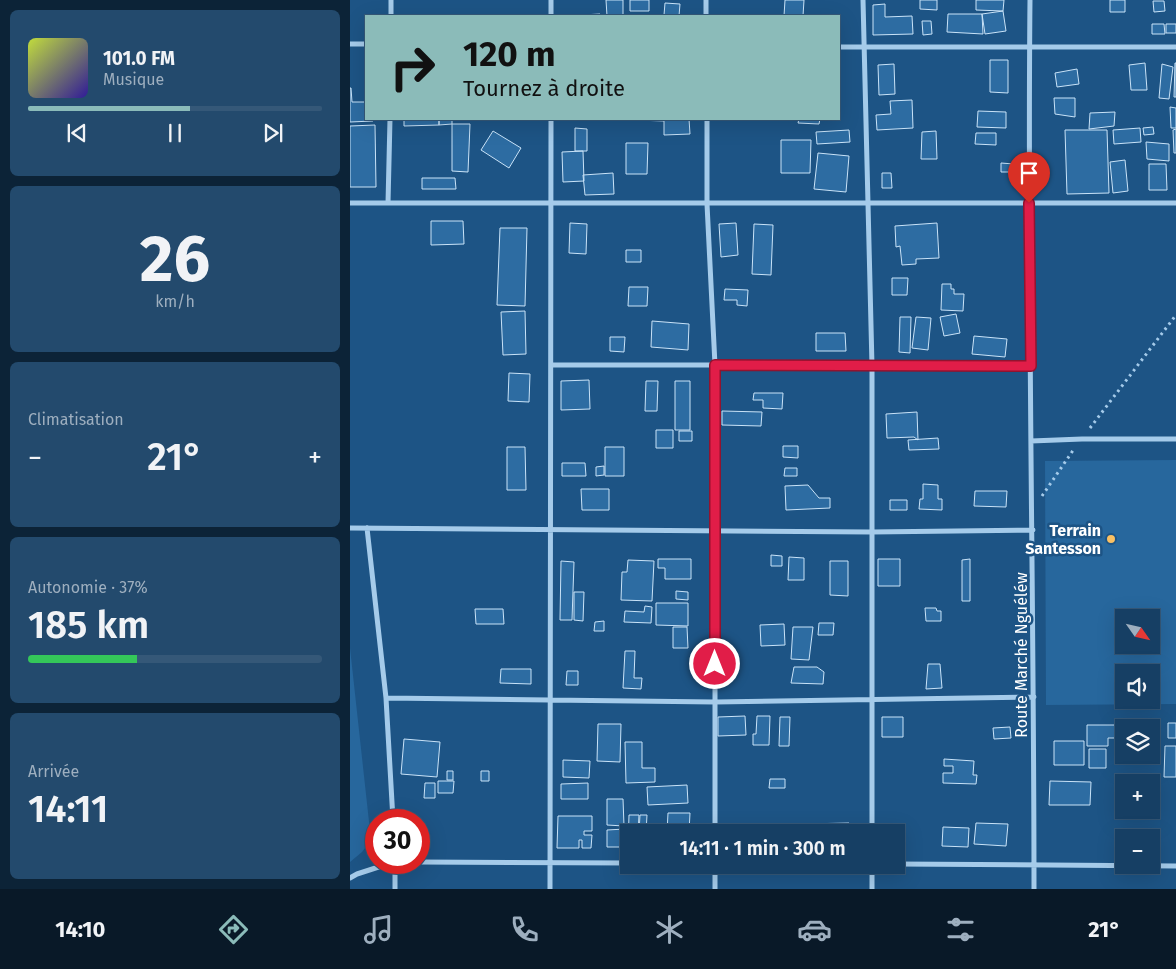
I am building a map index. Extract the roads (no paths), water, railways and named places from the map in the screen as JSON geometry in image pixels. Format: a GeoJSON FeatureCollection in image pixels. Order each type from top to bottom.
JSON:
{"type":"FeatureCollection","features":[{"type":"Feature","properties":{"kind":"street"},"geometry":{"type":"LineString","coordinates":[[391,0],[391,15]]}},
{"type":"Feature","properties":{"kind":"street"},"geometry":{"type":"LineString","coordinates":[[551,0],[551,15]]}},
{"type":"Feature","properties":{"kind":"street"},"geometry":{"type":"LineString","coordinates":[[706,0],[706,15]]}},
{"type":"Feature","properties":{"kind":"street"},"geometry":{"type":"LineString","coordinates":[[864,0],[872,366],[872,824]]}},
{"type":"Feature","properties":{"kind":"street","name":"Route Marché Nguéléw"},"geometry":{"type":"LineString","coordinates":[[1030,0],[1029,203],[1034,889]]}},
{"type":"Feature","properties":{"kind":"street"},"geometry":{"type":"LineString","coordinates":[[350,44],[365,44]]}},
{"type":"Feature","properties":{"kind":"street"},"geometry":{"type":"LineString","coordinates":[[840,47],[1176,47]]}},
{"type":"Feature","properties":{"kind":"street"},"geometry":{"type":"LineString","coordinates":[[388,203],[390,120]]}},
{"type":"Feature","properties":{"kind":"street"},"geometry":{"type":"LineString","coordinates":[[550,889],[551,120]]}},
{"type":"Feature","properties":{"kind":"street"},"geometry":{"type":"LineString","coordinates":[[707,120],[708,204],[715,365],[715,824]]}},
{"type":"Feature","properties":{"kind":"street"},"geometry":{"type":"LineString","coordinates":[[350,203],[1176,203]]}},
{"type":"Feature","properties":{"kind":"street"},"geometry":{"type":"LineString","coordinates":[[551,365],[1031,366]]}},
{"type":"Feature","properties":{"kind":"street"},"geometry":{"type":"LineString","coordinates":[[1032,441],[1176,439]]}},
{"type":"Feature","properties":{"kind":"street"},"geometry":{"type":"LineString","coordinates":[[350,528],[872,532],[1032,530]]}},
{"type":"Feature","properties":{"kind":"street"},"geometry":{"type":"LineString","coordinates":[[367,528],[386,698],[392,809]]}},
{"type":"Feature","properties":{"kind":"street"},"geometry":{"type":"LineString","coordinates":[[386,698],[715,702],[1034,697]]}},
{"type":"Feature","properties":{"kind":"street"},"geometry":{"type":"LineString","coordinates":[[430,862],[620,863]]}},
{"type":"Feature","properties":{"kind":"street"},"geometry":{"type":"LineString","coordinates":[[905,864],[1176,866]]}},
{"type":"Feature","properties":{"kind":"street"},"geometry":{"type":"LineString","coordinates":[[350,878],[365,871]]}},
{"type":"Feature","properties":{"kind":"street"},"geometry":{"type":"LineString","coordinates":[[394,874],[395,889]]}},
{"type":"Feature","properties":{"kind":"street"},"geometry":{"type":"LineString","coordinates":[[715,874],[715,889]]}},
{"type":"Feature","properties":{"kind":"street"},"geometry":{"type":"LineString","coordinates":[[872,874],[872,889]]}},
{"type":"Feature","properties":{"kind":"place","name":"Terrain Santesson"},"geometry":{"type":"Point","coordinates":[1111,539]}}]}
